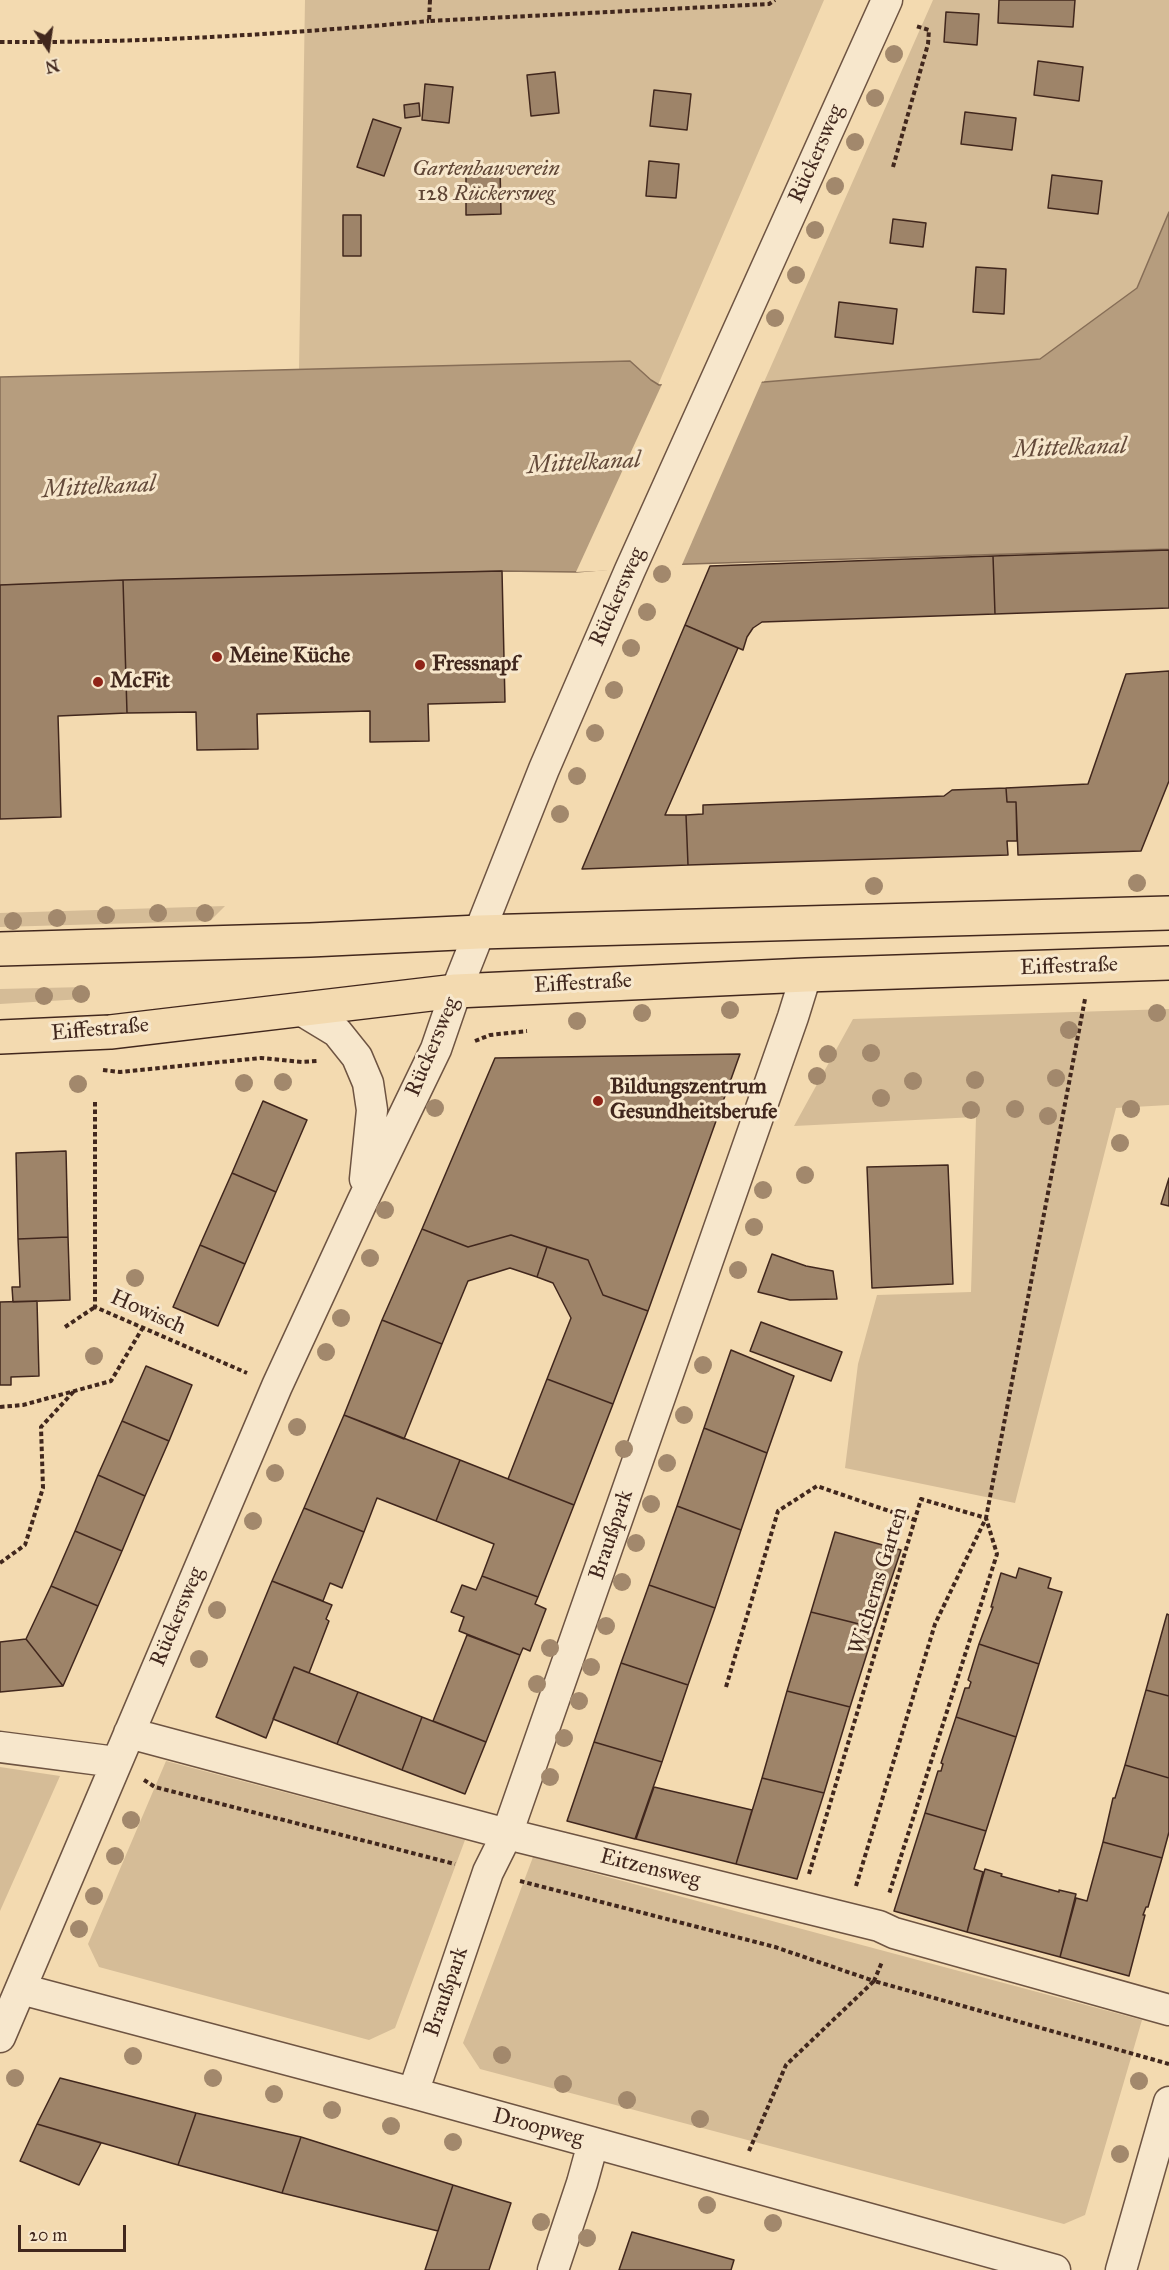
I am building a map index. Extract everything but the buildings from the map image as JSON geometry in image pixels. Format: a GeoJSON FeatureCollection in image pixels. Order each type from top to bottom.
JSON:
{"type":"FeatureCollection","features":[{"type":"Feature","properties":{"kind":"main road"},"geometry":{"type":"LineString","coordinates":[[0,949],[310,940],[479,932],[1169,913]]}},
{"type":"Feature","properties":{"kind":"main road","name":"Eiffestraße"},"geometry":{"type":"LineString","coordinates":[[0,1037],[110,1032],[456,991],[806,975],[1169,963]]}},
{"type":"Feature","properties":{"kind":"street","name":"Rückersweg"},"geometry":{"type":"LineString","coordinates":[[0,2037],[277,1386],[436,1049],[456,991],[544,769],[630,570],[887,0]]}},
{"type":"Feature","properties":{"kind":"street","name":"Braußpark"},"geometry":{"type":"LineString","coordinates":[[413,2093],[488,1872],[507,1834],[806,975]]}},
{"type":"Feature","properties":{"kind":"street","name":"Rückersweg"},"geometry":{"type":"LineString","coordinates":[[300,1009],[337,1032],[357,1057],[368,1083],[372,1110],[363,1200]]}},
{"type":"Feature","properties":{"kind":"street","name":"Eitzensweg"},"geometry":{"type":"LineString","coordinates":[[129,1733],[507,1834],[879,1926],[894,1933],[1169,2010]]}},
{"type":"Feature","properties":{"kind":"street"},"geometry":{"type":"LineString","coordinates":[[0,1747],[116,1762]]}},
{"type":"Feature","properties":{"kind":"street","name":"Droopweg"},"geometry":{"type":"LineString","coordinates":[[21,1989],[413,2093],[1055,2270]]}},
{"type":"Feature","properties":{"kind":"street"},"geometry":{"type":"LineString","coordinates":[[1121,2270],[1169,2102]]}},
{"type":"Feature","properties":{"kind":"street"},"geometry":{"type":"LineString","coordinates":[[553,2270],[593,2143]]}},
{"type":"Feature","properties":{"kind":"path"},"geometry":{"type":"LineString","coordinates":[[429,21],[430,0]]}},
{"type":"Feature","properties":{"kind":"path"},"geometry":{"type":"LineString","coordinates":[[0,42],[65,42],[301,31],[429,21],[770,4],[775,0]]}},
{"type":"Feature","properties":{"kind":"path"},"geometry":{"type":"LineString","coordinates":[[893,167],[928,44],[929,30],[916,26]]}},
{"type":"Feature","properties":{"kind":"path"},"geometry":{"type":"LineString","coordinates":[[847,1918],[934,1624],[986,1518],[1086,999]]}},
{"type":"Feature","properties":{"kind":"path","name":"Howisch"},"geometry":{"type":"LineString","coordinates":[[95,1102],[95,1307],[277,1386]]}},
{"type":"Feature","properties":{"kind":"path"},"geometry":{"type":"LineString","coordinates":[[65,1327],[95,1307]]}},
{"type":"Feature","properties":{"kind":"path"},"geometry":{"type":"LineString","coordinates":[[0,1407],[23,1405],[111,1381],[142,1329]]}},
{"type":"Feature","properties":{"kind":"path"},"geometry":{"type":"LineString","coordinates":[[0,1563],[26,1545],[43,1488],[41,1426],[75,1390]]}},
{"type":"Feature","properties":{"kind":"path"},"geometry":{"type":"LineString","coordinates":[[726,1687],[778,1511],[817,1486],[915,1520]]}},
{"type":"Feature","properties":{"kind":"path","name":"Wicherns Garten"},"geometry":{"type":"LineString","coordinates":[[796,1905],[807,1879],[921,1499],[986,1518]]}},
{"type":"Feature","properties":{"kind":"path"},"geometry":{"type":"LineString","coordinates":[[879,1926],[997,1554],[986,1518]]}},
{"type":"Feature","properties":{"kind":"path"},"geometry":{"type":"LineString","coordinates":[[116,1762],[155,1787],[775,1947],[874,1981],[1169,2064]]}},
{"type":"Feature","properties":{"kind":"path"},"geometry":{"type":"LineString","coordinates":[[736,2182],[786,2065],[874,1981]]}},
{"type":"Feature","properties":{"kind":"green space","name":"Gartenbauverein 128 Rückersweg"},"geometry":{"type":"Polygon","coordinates":[[[305,0],[824,0],[658,385],[630,361],[299,370],[305,0]]]}},
{"type":"Feature","properties":{"kind":"green space"},"geometry":{"type":"Polygon","coordinates":[[[933,0],[1169,0],[1169,212],[1137,288],[1040,359],[764,382],[933,0]]]}},
{"type":"Feature","properties":{"kind":"green space"},"geometry":{"type":"Polygon","coordinates":[[[225,906],[210,921],[0,927],[0,913],[225,906]]]}},
{"type":"Feature","properties":{"kind":"green space"},"geometry":{"type":"Polygon","coordinates":[[[85,987],[88,997],[83,999],[0,1004],[0,989],[85,987]]]}},
{"type":"Feature","properties":{"kind":"green space"},"geometry":{"type":"Polygon","coordinates":[[[1169,1009],[1169,1105],[1116,1108],[1015,1503],[845,1468],[858,1364],[877,1295],[971,1292],[976,1117],[794,1126],[853,1019],[1169,1009]]]}},
{"type":"Feature","properties":{"kind":"green space"},"geometry":{"type":"Polygon","coordinates":[[[166,1761],[465,1840],[395,2028],[369,2040],[99,1967],[88,1944],[166,1761]]]}},
{"type":"Feature","properties":{"kind":"green space"},"geometry":{"type":"Polygon","coordinates":[[[0,1767],[60,1776],[0,1911],[0,1767]]]}},
{"type":"Feature","properties":{"kind":"green space"},"geometry":{"type":"Polygon","coordinates":[[[533,1857],[1142,2020],[1085,2215],[1064,2224],[480,2069],[463,2043],[533,1857]]]}},
{"type":"Feature","properties":{"kind":"water","name":"Mittelkanal"},"geometry":{"type":"Polygon","coordinates":[[[1169,212],[1169,549],[657,565],[576,572],[502,571],[0,585],[0,377],[630,361],[659,385],[764,382],[1040,359],[1137,288],[1169,212]]]}},
{"type":"Feature","properties":{"kind":"pier"},"geometry":{"type":"Polygon","coordinates":[[[763,379],[681,567],[576,572],[663,382],[763,379]]]}},
{"type":"Feature","properties":{"kind":"place","name":"Meine Küche"},"geometry":{"type":"Point","coordinates":[217,657]}},
{"type":"Feature","properties":{"kind":"place","name":"Fressnapf"},"geometry":{"type":"Point","coordinates":[420,665]}},
{"type":"Feature","properties":{"kind":"place","name":"McFit"},"geometry":{"type":"Point","coordinates":[98,682]}},
{"type":"Feature","properties":{"kind":"place","name":"Bildungszentrum Gesundheitsberufe"},"geometry":{"type":"Point","coordinates":[598,1101]}}]}
